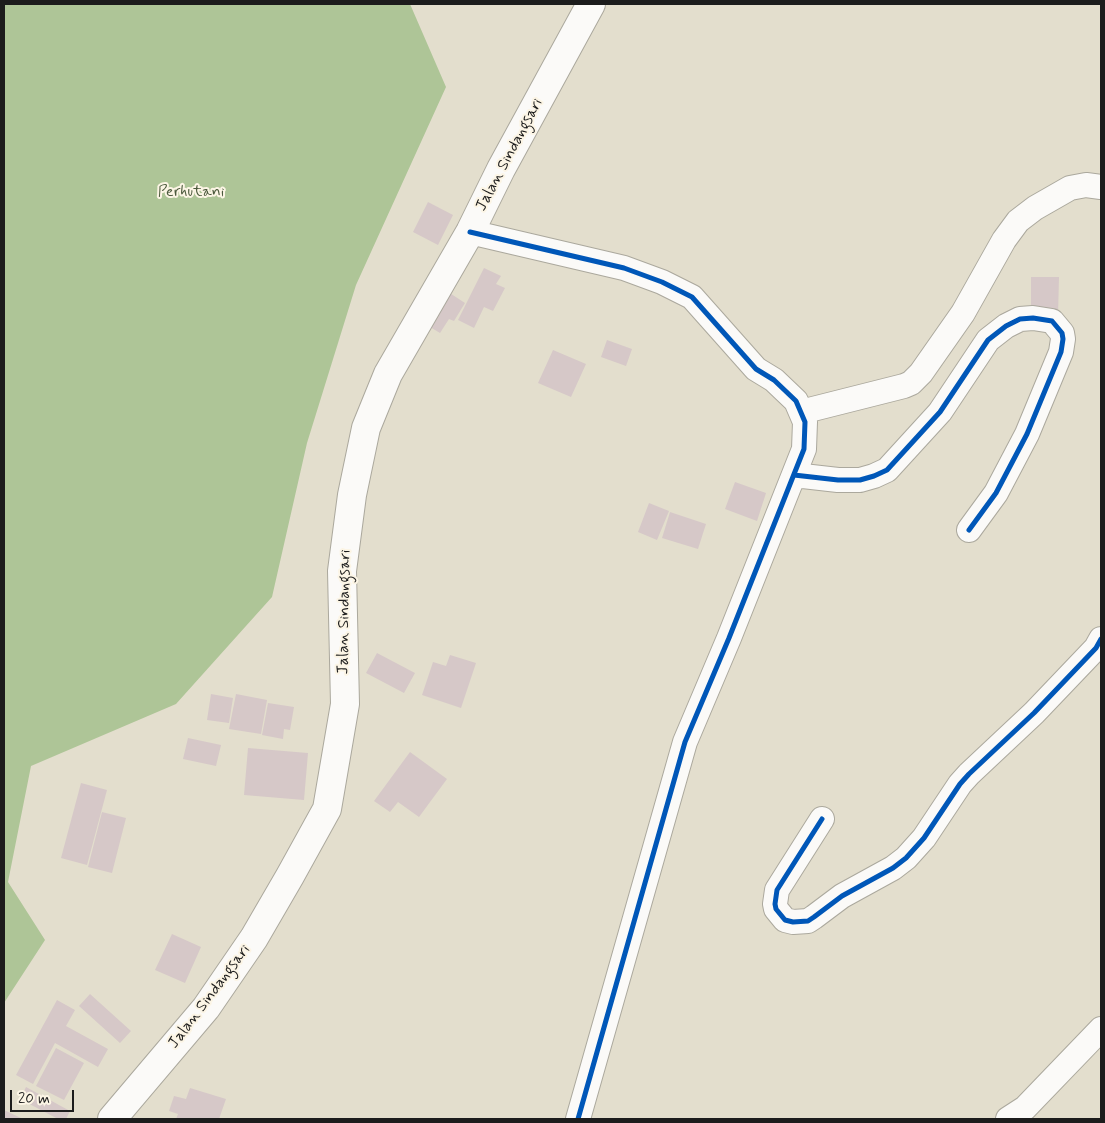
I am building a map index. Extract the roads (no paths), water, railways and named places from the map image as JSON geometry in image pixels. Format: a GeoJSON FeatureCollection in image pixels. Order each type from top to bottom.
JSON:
{"type":"FeatureCollection","features":[{"type":"Feature","properties":{"kind":"main road","name":"Jalan Sindangsari"},"geometry":{"type":"LineString","coordinates":[[112,1119],[206,1008],[254,938],[327,809],[344,704],[342,571],[352,495],[366,428],[388,374],[470,232],[501,169],[591,4]]}},
{"type":"Feature","properties":{"kind":"street"},"geometry":{"type":"LineString","coordinates":[[800,412],[904,386],[911,382],[921,373],[962,313],[1004,240],[1018,221],[1035,208],[1070,188],[1086,185],[1101,186]]}},
{"type":"Feature","properties":{"kind":"street"},"geometry":{"type":"LineString","coordinates":[[470,232],[624,268],[662,282],[692,297],[756,369],[774,380],[796,401],[805,422],[804,449],[729,638],[685,742],[578,1119]]}},
{"type":"Feature","properties":{"kind":"street"},"geometry":{"type":"LineString","coordinates":[[794,475],[838,480],[860,480],[887,470],[940,412],[988,340],[1020,318],[1052,321],[1062,334],[1062,352],[1027,434],[996,493],[969,530]]}},
{"type":"Feature","properties":{"kind":"street"},"geometry":{"type":"LineString","coordinates":[[822,819],[777,890],[776,909],[785,920],[793,922],[808,921],[842,896],[893,868],[906,858],[924,838],[964,779],[1034,713],[1096,648],[1101,640]]}},
{"type":"Feature","properties":{"kind":"street"},"geometry":{"type":"LineString","coordinates":[[1008,1119],[1025,1108],[1101,1029]]}},
{"type":"Feature","properties":{"kind":"park label","name":"Perhutani"},"geometry":{"type":"Point","coordinates":[191,193]}}]}
